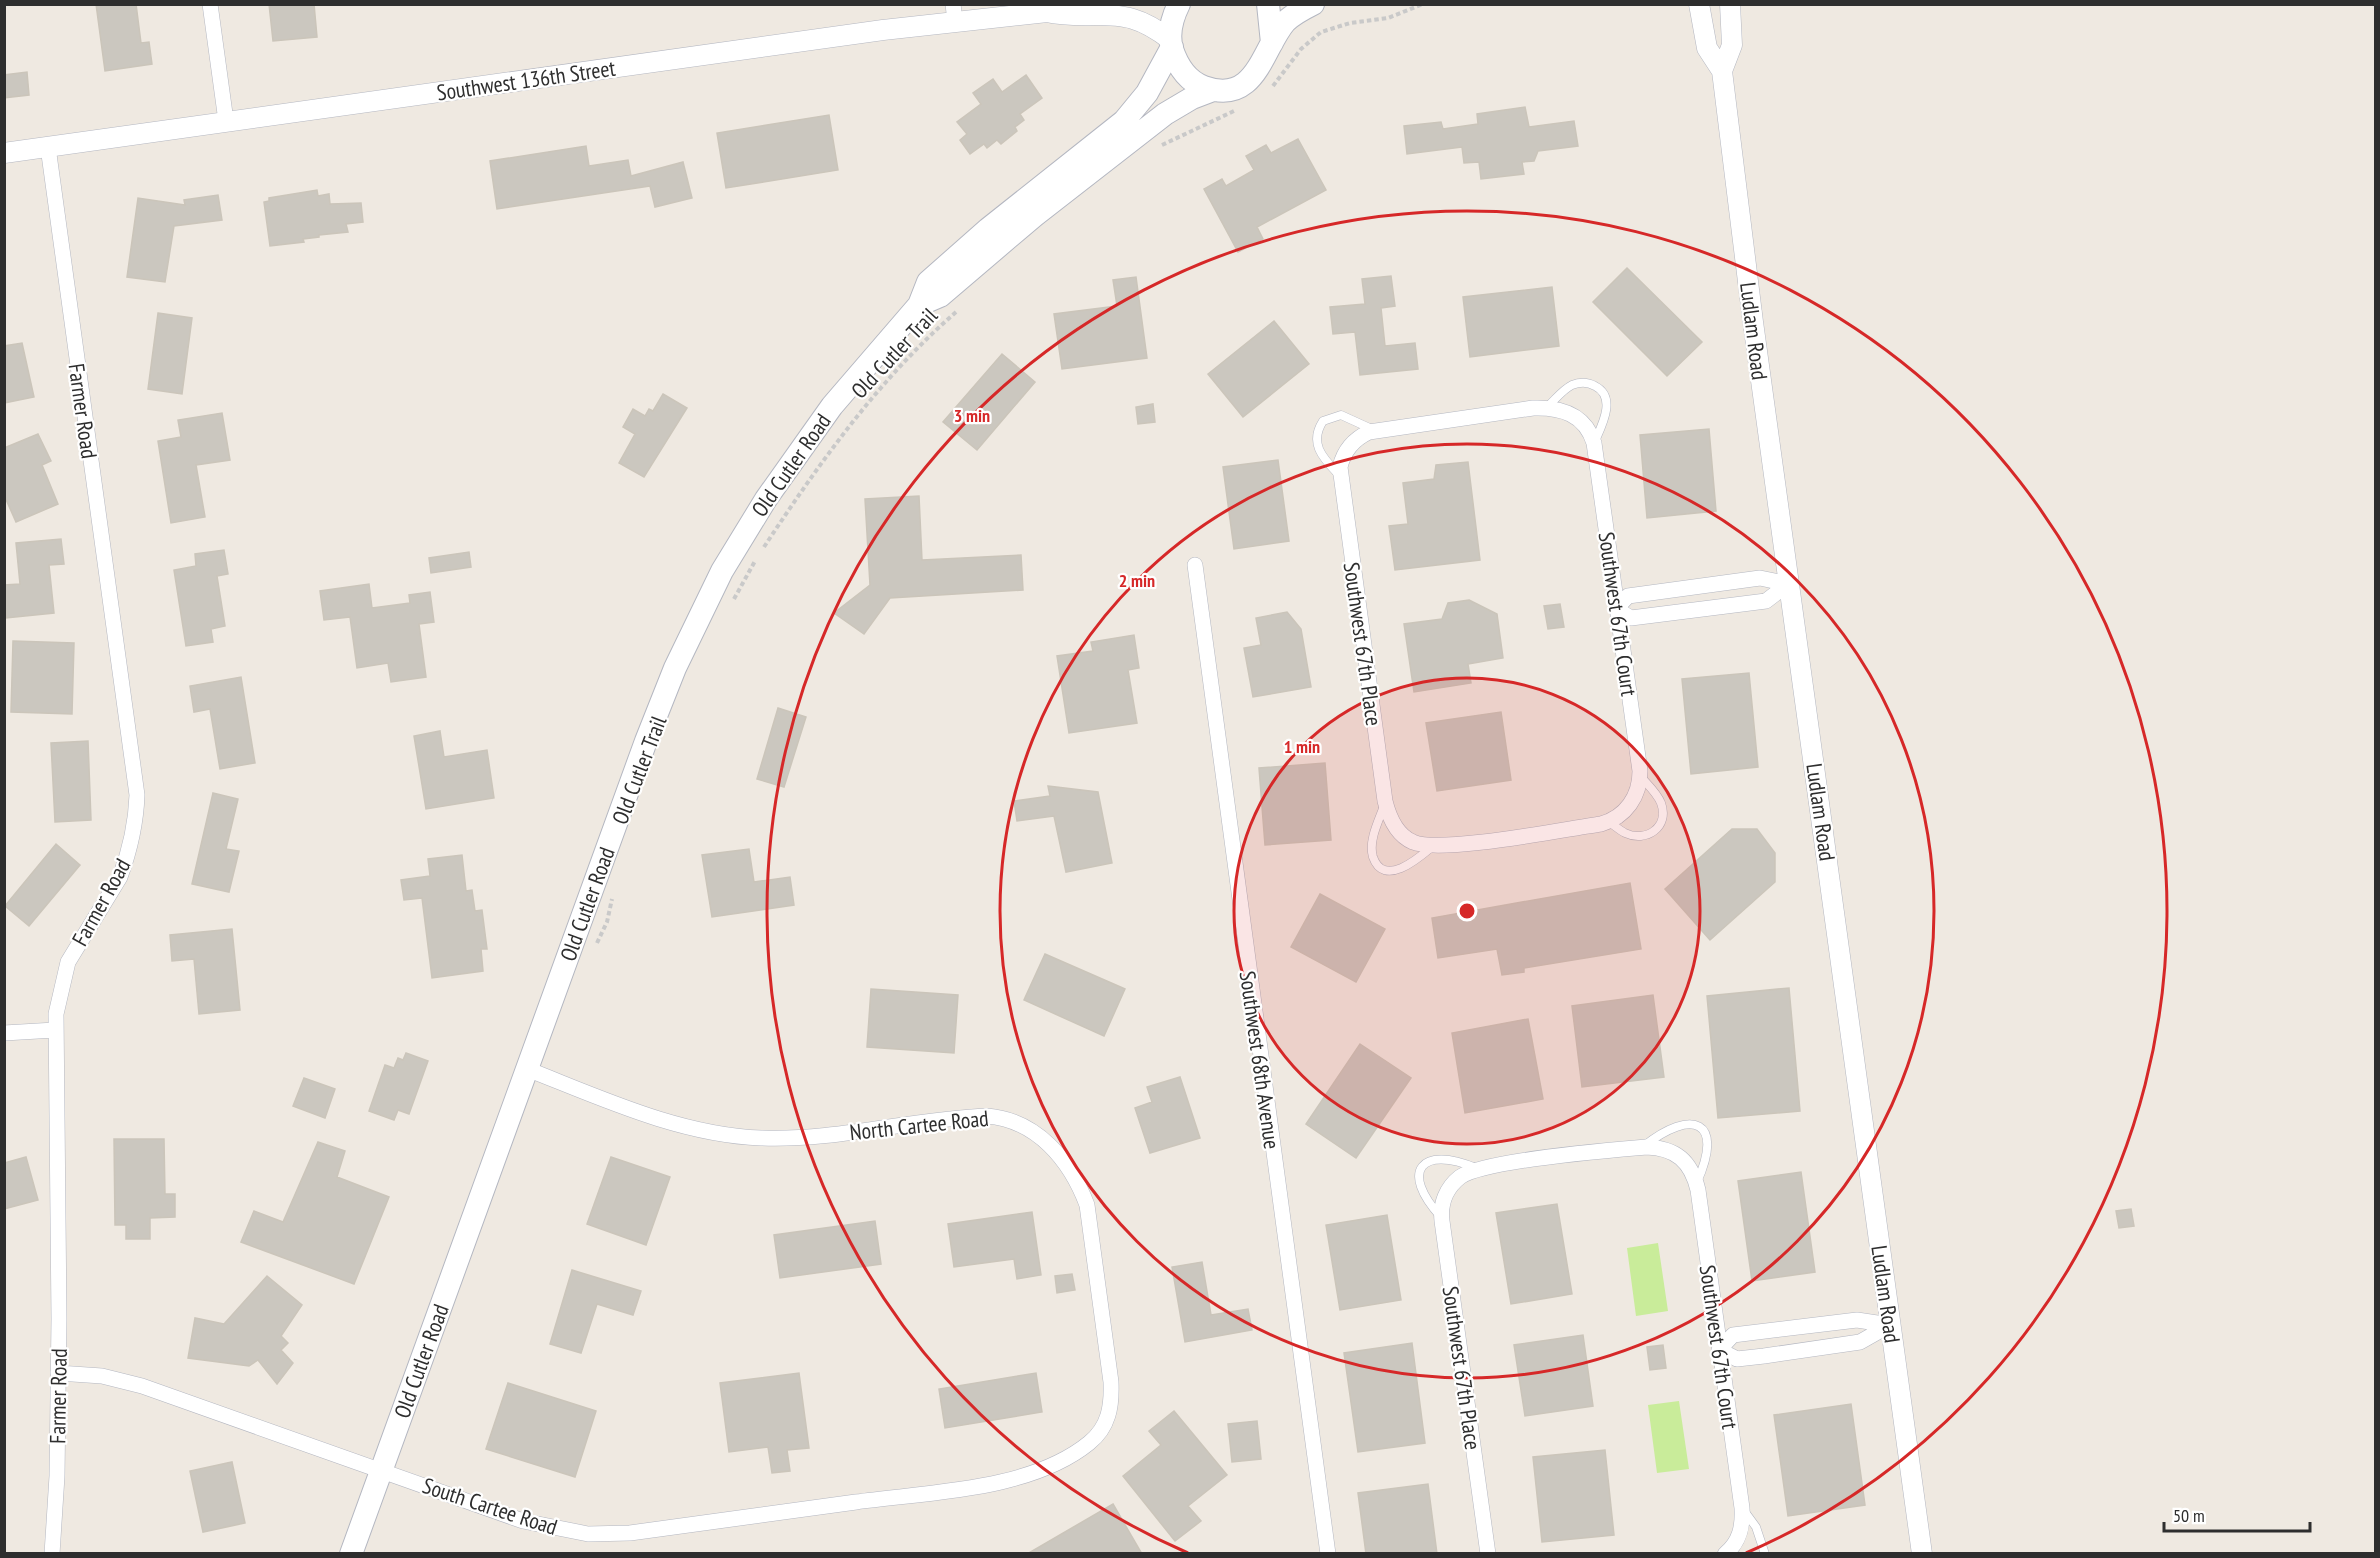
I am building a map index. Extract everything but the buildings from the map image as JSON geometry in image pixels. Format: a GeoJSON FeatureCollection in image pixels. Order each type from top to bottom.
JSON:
{"type":"FeatureCollection","features":[{"type":"Feature","properties":{"kind":"main road"},"geometry":{"type":"LineString","coordinates":[[1179,4],[1172,23],[1171,44],[1178,64],[1190,80],[1213,90]]}},
{"type":"Feature","properties":{"kind":"main road"},"geometry":{"type":"LineString","coordinates":[[1268,4],[1272,43]]}},
{"type":"Feature","properties":{"kind":"main road"},"geometry":{"type":"LineString","coordinates":[[919,305],[940,296],[1034,216],[1165,114],[1185,101],[1213,90],[1240,85],[1253,77],[1289,19],[1313,4]]}},
{"type":"Feature","properties":{"kind":"main road"},"geometry":{"type":"LineString","coordinates":[[919,305],[928,282],[988,229],[1124,121],[1147,93],[1171,44]]}},
{"type":"Feature","properties":{"kind":"main road","name":"Old Cutler Road"},"geometry":{"type":"LineString","coordinates":[[351,1554],[660,705],[722,571],[807,439],[855,376],[919,305]]}},
{"type":"Feature","properties":{"kind":"street"},"geometry":{"type":"LineString","coordinates":[[210,4],[226,121]]}},
{"type":"Feature","properties":{"kind":"street","name":"Southwest 136th Street"},"geometry":{"type":"LineString","coordinates":[[1047,12],[1068,4]]}},
{"type":"Feature","properties":{"kind":"street","name":"Ludlam Road"},"geometry":{"type":"LineString","coordinates":[[1699,4],[1707,48],[1722,70],[1788,584],[1922,1554]]}},
{"type":"Feature","properties":{"kind":"street","name":"Ludlam Road"},"geometry":{"type":"LineString","coordinates":[[1722,70],[1732,45],[1730,4]]}},
{"type":"Feature","properties":{"kind":"street","name":"Southwest 136th Street"},"geometry":{"type":"LineString","coordinates":[[4,153],[954,13],[1047,12],[1069,17],[1134,19],[1150,25],[1171,44]]}},
{"type":"Feature","properties":{"kind":"street","name":"Farmer Road"},"geometry":{"type":"LineString","coordinates":[[48,147],[137,795],[135,825],[125,865],[116,885],[68,962],[58,995],[55,1030],[58,1373],[56,1513],[52,1554]]}},
{"type":"Feature","properties":{"kind":"street"},"geometry":{"type":"LineString","coordinates":[[1375,431],[1547,408]]}},
{"type":"Feature","properties":{"kind":"street","name":"Southwest 67th Court"},"geometry":{"type":"LineString","coordinates":[[1547,408],[1563,410],[1581,419],[1594,443],[1640,776],[1638,789],[1626,810],[1609,822]]}},
{"type":"Feature","properties":{"kind":"street","name":"Southwest 67th Place"},"geometry":{"type":"LineString","coordinates":[[1375,431],[1360,436],[1348,448],[1342,458],[1339,475],[1385,801],[1392,823],[1404,837],[1412,842],[1433,846]]}},
{"type":"Feature","properties":{"kind":"street","name":"Southwest 68th Avenue"},"geometry":{"type":"LineString","coordinates":[[1195,566],[1328,1554]]}},
{"type":"Feature","properties":{"kind":"street"},"geometry":{"type":"LineString","coordinates":[[1760,578],[1788,584],[1766,601],[1631,618],[1616,609],[1628,596],[1760,578]]}},
{"type":"Feature","properties":{"kind":"street"},"geometry":{"type":"LineString","coordinates":[[1433,846],[1609,822]]}},
{"type":"Feature","properties":{"kind":"street"},"geometry":{"type":"LineString","coordinates":[[4,1033],[55,1030]]}},
{"type":"Feature","properties":{"kind":"street","name":"North Cartee Road"},"geometry":{"type":"LineString","coordinates":[[526,1069],[660,1118],[729,1135],[760,1138],[826,1135],[987,1116],[1003,1117],[1035,1133],[1059,1154],[1075,1179],[1087,1205],[1111,1382],[1111,1407],[1108,1419],[1089,1443],[1073,1453]]}},
{"type":"Feature","properties":{"kind":"street"},"geometry":{"type":"LineString","coordinates":[[1478,1169],[1644,1147]]}},
{"type":"Feature","properties":{"kind":"street","name":"Southwest 67th Court"},"geometry":{"type":"LineString","coordinates":[[1644,1147],[1659,1147],[1679,1154],[1692,1170],[1696,1183],[1742,1508],[1741,1531],[1730,1549]]}},
{"type":"Feature","properties":{"kind":"street","name":"Southwest 67th Place"},"geometry":{"type":"LineString","coordinates":[[1478,1169],[1452,1185],[1442,1202],[1441,1217],[1486,1551]]}},
{"type":"Feature","properties":{"kind":"street"},"geometry":{"type":"LineString","coordinates":[[1857,1320],[1890,1325],[1860,1342],[1786,1353],[1737,1359],[1719,1350],[1733,1335],[1857,1320]]}},
{"type":"Feature","properties":{"kind":"street","name":"South Cartee Road"},"geometry":{"type":"LineString","coordinates":[[58,1373],[102,1376],[142,1386],[382,1469],[523,1521],[568,1532],[608,1535],[994,1483],[1031,1473],[1073,1453]]}},
{"type":"Feature","properties":{"kind":"lane"},"geometry":{"type":"LineString","coordinates":[[1547,408],[1573,385],[1585,383],[1598,387],[1604,392],[1607,404],[1603,424],[1594,443]]}},
{"type":"Feature","properties":{"kind":"lane"},"geometry":{"type":"LineString","coordinates":[[1339,475],[1317,448],[1316,435],[1323,421],[1341,415],[1375,431]]}},
{"type":"Feature","properties":{"kind":"lane"},"geometry":{"type":"LineString","coordinates":[[1609,822],[1626,834],[1638,836],[1655,831],[1660,826],[1663,819],[1661,802],[1640,776]]}},
{"type":"Feature","properties":{"kind":"lane"},"geometry":{"type":"LineString","coordinates":[[1385,801],[1373,850],[1374,858],[1379,866],[1386,869],[1404,869],[1433,846]]}},
{"type":"Feature","properties":{"kind":"lane"},"geometry":{"type":"LineString","coordinates":[[1644,1147],[1674,1126],[1687,1123],[1699,1126],[1706,1135],[1708,1151],[1696,1183]]}},
{"type":"Feature","properties":{"kind":"lane"},"geometry":{"type":"LineString","coordinates":[[1441,1217],[1428,1202],[1420,1187],[1418,1179],[1421,1168],[1425,1163],[1440,1158],[1458,1160],[1478,1169]]}},
{"type":"Feature","properties":{"kind":"lane"},"geometry":{"type":"LineString","coordinates":[[1742,1508],[1756,1527],[1765,1554]]}},
{"type":"Feature","properties":{"kind":"path"},"geometry":{"type":"LineString","coordinates":[[1267,92],[1302,49],[1321,32],[1350,23],[1388,18],[1423,4]]}},
{"type":"Feature","properties":{"kind":"path"},"geometry":{"type":"LineString","coordinates":[[1155,150],[1164,143],[1237,109]]}},
{"type":"Feature","properties":{"kind":"path","name":"Old Cutler Trail"},"geometry":{"type":"LineString","coordinates":[[732,603],[759,554],[814,471],[853,420],[921,345],[961,308]]}},
{"type":"Feature","properties":{"kind":"path"},"geometry":{"type":"LineString","coordinates":[[591,952],[607,922],[614,891]]}},
{"type":"Feature","properties":{"kind":"green space"},"geometry":{"type":"Polygon","coordinates":[[[1658,1243],[1668,1311],[1636,1316],[1627,1248],[1658,1243]]]}},
{"type":"Feature","properties":{"kind":"green space"},"geometry":{"type":"Polygon","coordinates":[[[1679,1401],[1689,1469],[1657,1473],[1648,1405],[1679,1401]]]}}]}
